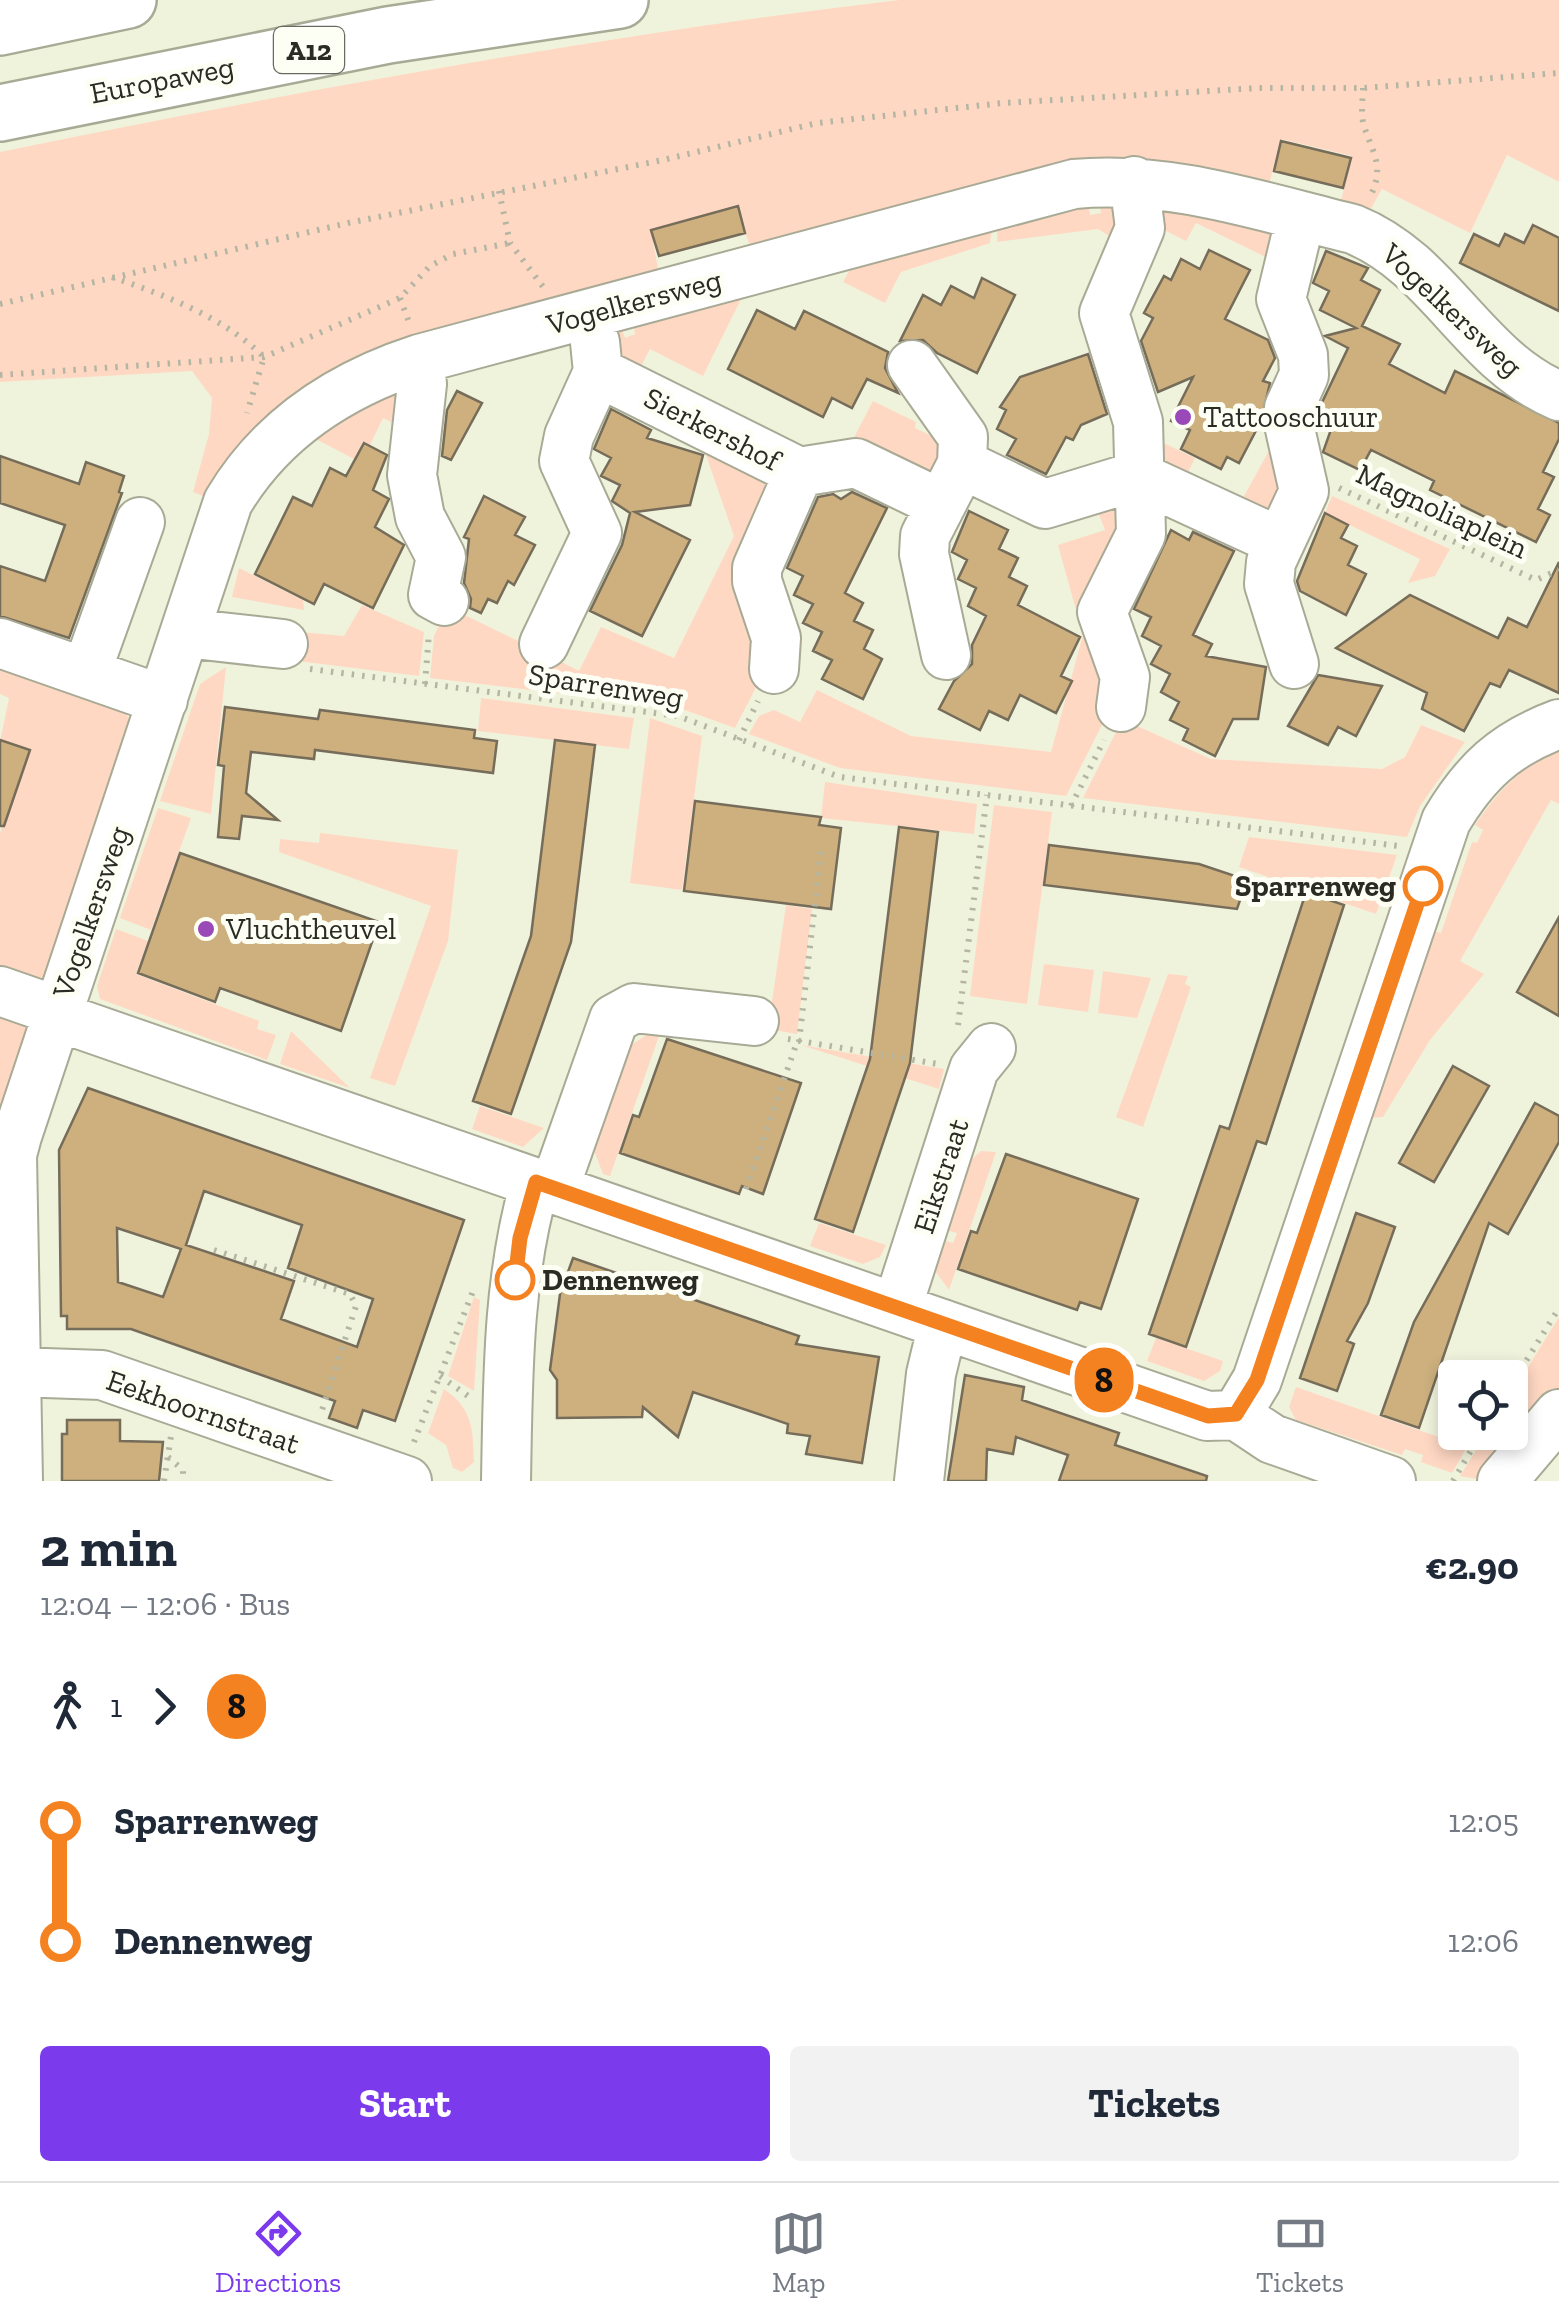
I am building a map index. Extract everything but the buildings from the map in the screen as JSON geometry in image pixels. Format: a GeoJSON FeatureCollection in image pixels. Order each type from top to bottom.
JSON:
{"type":"FeatureCollection","features":[{"type":"Feature","properties":{"kind":"highway"},"geometry":{"type":"LineString","coordinates":[[0,27],[128,0]]}},
{"type":"Feature","properties":{"kind":"highway","name":"Europaweg"},"geometry":{"type":"LineString","coordinates":[[0,113],[388,34],[620,0]]}},
{"type":"Feature","properties":{"kind":"street","name":"Vogelkersweg"},"geometry":{"type":"LineString","coordinates":[[18,1481],[11,1351],[12,1155],[228,502],[251,464],[341,391],[372,374],[419,359],[1074,184],[1134,181],[1353,229],[1406,257],[1503,364],[1559,396]]}},
{"type":"Feature","properties":{"kind":"street"},"geometry":{"type":"LineString","coordinates":[[1121,707],[1125,678],[1102,612],[1141,534],[1138,422],[1104,313],[1140,228],[1134,181]]}},
{"type":"Feature","properties":{"kind":"street"},"geometry":{"type":"LineString","coordinates":[[1294,664],[1269,584],[1280,542],[1304,491],[1288,420],[1289,408],[1304,375],[1303,355],[1281,299],[1301,216]]}},
{"type":"Feature","properties":{"kind":"street"},"geometry":{"type":"LineString","coordinates":[[544,644],[597,534],[564,462],[569,436],[598,372],[582,316]]}},
{"type":"Feature","properties":{"kind":"street"},"geometry":{"type":"LineString","coordinates":[[419,359],[422,384],[412,474],[420,517],[441,557],[433,595],[444,601]]}},
{"type":"Feature","properties":{"kind":"street"},"geometry":{"type":"LineString","coordinates":[[912,364],[963,437],[951,484],[925,536],[924,554],[946,656]]}},
{"type":"Feature","properties":{"kind":"street","name":"Sierkershof"},"geometry":{"type":"LineString","coordinates":[[598,372],[799,472],[758,568],[757,581],[776,638],[774,669]]}},
{"type":"Feature","properties":{"kind":"street"},"geometry":{"type":"LineString","coordinates":[[799,472],[856,462],[1045,504],[1138,476],[1280,542]]}},
{"type":"Feature","properties":{"kind":"street"},"geometry":{"type":"LineString","coordinates":[[86,673],[140,522]]}},
{"type":"Feature","properties":{"kind":"street"},"geometry":{"type":"LineString","coordinates":[[185,633],[288,655]]}},
{"type":"Feature","properties":{"kind":"street"},"geometry":{"type":"LineString","coordinates":[[0,643],[163,700]]}},
{"type":"Feature","properties":{"kind":"street"},"geometry":{"type":"LineString","coordinates":[[1236,1414],[1257,1380],[1435,850],[1469,783],[1487,763],[1530,735],[1559,724]]}},
{"type":"Feature","properties":{"kind":"street"},"geometry":{"type":"LineString","coordinates":[[0,991],[56,1016],[1208,1416],[1236,1414],[1272,1439],[1390,1481]]}},
{"type":"Feature","properties":{"kind":"street"},"geometry":{"type":"LineString","coordinates":[[506,1481],[508,1342],[520,1238],[614,1020],[634,1008],[786,1036]]}},
{"type":"Feature","properties":{"kind":"street","name":"Eikstraat"},"geometry":{"type":"LineString","coordinates":[[897,1308],[973,1061]]}},
{"type":"Feature","properties":{"kind":"street"},"geometry":{"type":"LineString","coordinates":[[920,1481],[931,1374],[943,1324]]}},
{"type":"Feature","properties":{"kind":"street","name":"Eekhoornstraat"},"geometry":{"type":"LineString","coordinates":[[11,1351],[102,1376],[322,1461],[409,1464]]}},
{"type":"Feature","properties":{"kind":"street"},"geometry":{"type":"LineString","coordinates":[[1502,1481],[1559,1414]]}},
{"type":"Feature","properties":{"kind":"path"},"geometry":{"type":"LineString","coordinates":[[0,304],[109,276],[499,191],[663,160],[816,124],[1003,103],[1259,88],[1363,88],[1559,73]]}},
{"type":"Feature","properties":{"kind":"path"},"geometry":{"type":"LineString","coordinates":[[1353,229],[1380,177],[1376,150],[1363,126],[1363,88]]}},
{"type":"Feature","properties":{"kind":"path"},"geometry":{"type":"LineString","coordinates":[[499,191],[510,242],[582,316]]}},
{"type":"Feature","properties":{"kind":"path"},"geometry":{"type":"LineString","coordinates":[[0,375],[264,356],[400,298],[430,266],[453,254],[510,242]]}},
{"type":"Feature","properties":{"kind":"path"},"geometry":{"type":"LineString","coordinates":[[109,276],[177,299],[247,340],[264,356]]}},
{"type":"Feature","properties":{"kind":"path"},"geometry":{"type":"LineString","coordinates":[[251,464],[247,416],[264,356]]}},
{"type":"Feature","properties":{"kind":"path","name":"Magnoliaplein"},"geometry":{"type":"LineString","coordinates":[[1304,491],[1335,486],[1536,580],[1559,570]]}},
{"type":"Feature","properties":{"kind":"path","name":"Sparrenweg"},"geometry":{"type":"LineString","coordinates":[[288,655],[678,716],[840,778],[1435,850]]}},
{"type":"Feature","properties":{"kind":"path"},"geometry":{"type":"LineString","coordinates":[[1072,806],[1121,707]]}},
{"type":"Feature","properties":{"kind":"path"},"geometry":{"type":"LineString","coordinates":[[786,1036],[973,1061],[987,795]]}},
{"type":"Feature","properties":{"kind":"path"},"geometry":{"type":"LineString","coordinates":[[746,1188],[786,1036],[821,850]]}},
{"type":"Feature","properties":{"kind":"path"},"geometry":{"type":"LineString","coordinates":[[214,1250],[350,1294],[356,1306],[322,1461]]}},
{"type":"Feature","properties":{"kind":"path"},"geometry":{"type":"LineString","coordinates":[[409,1464],[482,1274],[516,1274]]}},
{"type":"Feature","properties":{"kind":"path"},"geometry":{"type":"LineString","coordinates":[[1527,1360],[1559,1308]]}},
{"type":"Feature","properties":{"kind":"path"},"geometry":{"type":"LineString","coordinates":[[440,1376],[482,1406]]}},
{"type":"Feature","properties":{"kind":"path"},"geometry":{"type":"LineString","coordinates":[[168,1457],[183,1470],[183,1481]]}},
{"type":"Feature","properties":{"kind":"shaded area"},"geometry":{"type":"Polygon","coordinates":[[[899,0],[1559,0],[1559,182],[1507,155],[1470,233],[1382,189],[1365,219],[1338,213],[1352,156],[1281,139],[1266,196],[1170,173],[752,253],[740,216],[653,242],[660,279],[369,362],[215,501],[193,492],[209,434],[212,398],[192,371],[0,382],[0,152],[448,67],[673,30],[899,0]]]}},
{"type":"Feature","properties":{"kind":"shaded area"},"geometry":{"type":"Polygon","coordinates":[[[1099,199],[1119,204],[1117,241],[1098,229],[997,242],[998,223],[1088,200],[1090,215],[1101,213],[1099,199]]]}},
{"type":"Feature","properties":{"kind":"shaded area"},"geometry":{"type":"Polygon","coordinates":[[[1149,206],[1277,232],[1278,263],[1196,223],[1186,241],[1154,225],[1149,206]]]}},
{"type":"Feature","properties":{"kind":"shaded area"},"geometry":{"type":"Polygon","coordinates":[[[992,225],[990,243],[901,272],[885,303],[843,282],[854,262],[992,225]]]}},
{"type":"Feature","properties":{"kind":"shaded area"},"geometry":{"type":"Polygon","coordinates":[[[744,293],[703,376],[650,349],[638,372],[620,371],[614,328],[621,327],[625,338],[635,334],[633,322],[744,293]]]}},
{"type":"Feature","properties":{"kind":"shaded area"},"geometry":{"type":"Polygon","coordinates":[[[398,387],[403,428],[383,418],[370,445],[363,441],[354,459],[312,437],[398,387]]]}},
{"type":"Feature","properties":{"kind":"shaded area"},"geometry":{"type":"Polygon","coordinates":[[[873,401],[916,422],[915,428],[942,441],[939,478],[849,447],[873,401]]]}},
{"type":"Feature","properties":{"kind":"shaded area"},"geometry":{"type":"Polygon","coordinates":[[[1281,429],[1288,455],[1276,504],[1264,512],[1237,509],[1281,429]]]}},
{"type":"Feature","properties":{"kind":"shaded area"},"geometry":{"type":"Polygon","coordinates":[[[699,435],[760,470],[770,497],[763,674],[735,728],[682,709],[547,692],[548,655],[579,671],[601,627],[674,658],[734,536],[699,435]]]}},
{"type":"Feature","properties":{"kind":"shaded area"},"geometry":{"type":"Polygon","coordinates":[[[1153,438],[1195,458],[1183,483],[1155,469],[1153,438]]]}},
{"type":"Feature","properties":{"kind":"shaded area"},"geometry":{"type":"Polygon","coordinates":[[[1332,496],[1450,549],[1435,576],[1408,583],[1420,559],[1325,513],[1332,496]]]}},
{"type":"Feature","properties":{"kind":"shaded area"},"geometry":{"type":"Polygon","coordinates":[[[1119,506],[1112,705],[1066,796],[840,768],[749,734],[759,716],[774,710],[800,722],[817,690],[911,736],[1051,752],[1083,635],[1058,545],[1105,530],[1096,507],[1119,506]]]}},
{"type":"Feature","properties":{"kind":"shaded area"},"geometry":{"type":"Polygon","coordinates":[[[239,568],[303,600],[304,610],[232,597],[239,568]]]}},
{"type":"Feature","properties":{"kind":"shaded area"},"geometry":{"type":"Polygon","coordinates":[[[362,605],[424,632],[419,676],[297,661],[300,632],[344,636],[362,605]]]}},
{"type":"Feature","properties":{"kind":"shaded area"},"geometry":{"type":"Polygon","coordinates":[[[448,607],[539,651],[539,691],[430,678],[434,636],[448,607]]]}},
{"type":"Feature","properties":{"kind":"shaded area"},"geometry":{"type":"Polygon","coordinates":[[[0,664],[118,704],[135,726],[50,977],[18,986],[0,980],[0,833],[28,752],[0,742],[9,698],[0,694],[0,664]]]}},
{"type":"Feature","properties":{"kind":"shaded area"},"geometry":{"type":"Polygon","coordinates":[[[226,667],[211,814],[160,801],[200,684],[226,667]]]}},
{"type":"Feature","properties":{"kind":"shaded area"},"geometry":{"type":"Polygon","coordinates":[[[481,698],[634,718],[629,749],[478,731],[481,698]]]}},
{"type":"Feature","properties":{"kind":"shaded area"},"geometry":{"type":"Polygon","coordinates":[[[650,718],[702,736],[682,890],[630,883],[650,718]]]}},
{"type":"Feature","properties":{"kind":"shaded area"},"geometry":{"type":"Polygon","coordinates":[[[1128,722],[1211,759],[1382,769],[1405,757],[1421,725],[1465,742],[1420,806],[1407,837],[1083,798],[1120,724],[1128,722]]]}},
{"type":"Feature","properties":{"kind":"shaded area"},"geometry":{"type":"Polygon","coordinates":[[[1559,751],[1559,804],[1551,800],[1460,961],[1484,974],[1430,1040],[1383,1117],[1369,1118],[1426,929],[1441,933],[1472,842],[1477,843],[1483,830],[1475,825],[1511,781],[1559,751]]]}},
{"type":"Feature","properties":{"kind":"shaded area"},"geometry":{"type":"Polygon","coordinates":[[[825,782],[977,804],[974,834],[821,818],[825,782]]]}},
{"type":"Feature","properties":{"kind":"shaded area"},"geometry":{"type":"Polygon","coordinates":[[[994,805],[1052,812],[1027,1004],[970,996],[994,805]]]}},
{"type":"Feature","properties":{"kind":"shaded area"},"geometry":{"type":"Polygon","coordinates":[[[158,808],[191,818],[151,930],[120,918],[158,808]]]}},
{"type":"Feature","properties":{"kind":"shaded area"},"geometry":{"type":"Polygon","coordinates":[[[320,833],[458,850],[448,941],[395,1086],[370,1078],[431,906],[279,852],[280,839],[319,843],[320,833]]]}},
{"type":"Feature","properties":{"kind":"shaded area"},"geometry":{"type":"Polygon","coordinates":[[[1249,837],[1397,855],[1376,914],[1239,867],[1249,837]]]}},
{"type":"Feature","properties":{"kind":"shaded area"},"geometry":{"type":"Polygon","coordinates":[[[786,905],[812,909],[797,1034],[768,1029],[786,905]]]}},
{"type":"Feature","properties":{"kind":"shaded area"},"geometry":{"type":"Polygon","coordinates":[[[116,929],[148,941],[136,974],[259,1021],[257,1029],[276,1035],[267,1060],[100,999],[97,986],[116,929]]]}},
{"type":"Feature","properties":{"kind":"shaded area"},"geometry":{"type":"Polygon","coordinates":[[[1044,964],[1094,970],[1088,1012],[1038,1005],[1044,964]]]}},
{"type":"Feature","properties":{"kind":"shaded area"},"geometry":{"type":"Polygon","coordinates":[[[1103,971],[1151,978],[1137,1018],[1098,1013],[1103,971]]]}},
{"type":"Feature","properties":{"kind":"shaded area"},"geometry":{"type":"Polygon","coordinates":[[[1168,974],[1188,976],[1185,984],[1191,987],[1143,1127],[1116,1117],[1168,974]]]}},
{"type":"Feature","properties":{"kind":"shaded area"},"geometry":{"type":"Polygon","coordinates":[[[0,1002],[34,1024],[0,1135],[0,1002]]]}},
{"type":"Feature","properties":{"kind":"shaded area"},"geometry":{"type":"Polygon","coordinates":[[[291,1031],[350,1088],[280,1064],[291,1031]]]}},
{"type":"Feature","properties":{"kind":"shaded area"},"geometry":{"type":"Polygon","coordinates":[[[648,1034],[659,1036],[610,1176],[603,1174],[593,1148],[628,1047],[648,1034]]]}},
{"type":"Feature","properties":{"kind":"shaded area"},"geometry":{"type":"Polygon","coordinates":[[[801,1045],[944,1069],[939,1089],[801,1045]]]}},
{"type":"Feature","properties":{"kind":"shaded area"},"geometry":{"type":"Polygon","coordinates":[[[480,1106],[544,1128],[523,1147],[472,1129],[480,1106]]]}},
{"type":"Feature","properties":{"kind":"shaded area"},"geometry":{"type":"Polygon","coordinates":[[[981,1151],[996,1152],[949,1290],[933,1268],[943,1240],[953,1243],[957,1233],[946,1230],[972,1159],[981,1151]]]}},
{"type":"Feature","properties":{"kind":"shaded area"},"geometry":{"type":"Polygon","coordinates":[[[819,1223],[886,1245],[880,1257],[863,1264],[810,1246],[819,1223]]]}},
{"type":"Feature","properties":{"kind":"shaded area"},"geometry":{"type":"Polygon","coordinates":[[[474,1297],[480,1300],[474,1391],[448,1376],[474,1297]]]}},
{"type":"Feature","properties":{"kind":"shaded area"},"geometry":{"type":"Polygon","coordinates":[[[1559,1317],[1559,1398],[1528,1435],[1528,1367],[1559,1317]]]}},
{"type":"Feature","properties":{"kind":"shaded area"},"geometry":{"type":"Polygon","coordinates":[[[1156,1338],[1223,1361],[1220,1371],[1204,1381],[1147,1361],[1156,1338]]]}},
{"type":"Feature","properties":{"kind":"shaded area"},"geometry":{"type":"Polygon","coordinates":[[[1296,1387],[1438,1437],[1438,1450],[1465,1450],[1452,1473],[1421,1462],[1423,1455],[1405,1449],[1402,1455],[1296,1420],[1289,1407],[1296,1387]]]}},
{"type":"Feature","properties":{"kind":"shaded area"},"geometry":{"type":"Polygon","coordinates":[[[444,1389],[461,1404],[472,1430],[474,1462],[462,1472],[453,1468],[446,1445],[428,1433],[444,1389]]]}},
{"type":"Feature","properties":{"kind":"shaded area"},"geometry":{"type":"Polygon","coordinates":[[[1476,1450],[1516,1450],[1490,1481],[1460,1476],[1476,1450]]]}},
{"type":"Feature","properties":{"kind":"bus line","name":"8"},"geometry":{"type":"LineString","coordinates":[[515,1280],[520,1238],[536,1182],[1208,1416],[1236,1414],[1249,1400],[1257,1380],[1423,886]]}},
{"type":"Feature","properties":{"kind":"place","name":"Tattooschuur"},"geometry":{"type":"Point","coordinates":[1183,417]}},
{"type":"Feature","properties":{"kind":"place","name":"Sparrenweg"},"geometry":{"type":"Point","coordinates":[1423,886]}},
{"type":"Feature","properties":{"kind":"place","name":"Vluchtheuvel"},"geometry":{"type":"Point","coordinates":[206,929]}},
{"type":"Feature","properties":{"kind":"place","name":"Dennenweg"},"geometry":{"type":"Point","coordinates":[515,1280]}}]}
